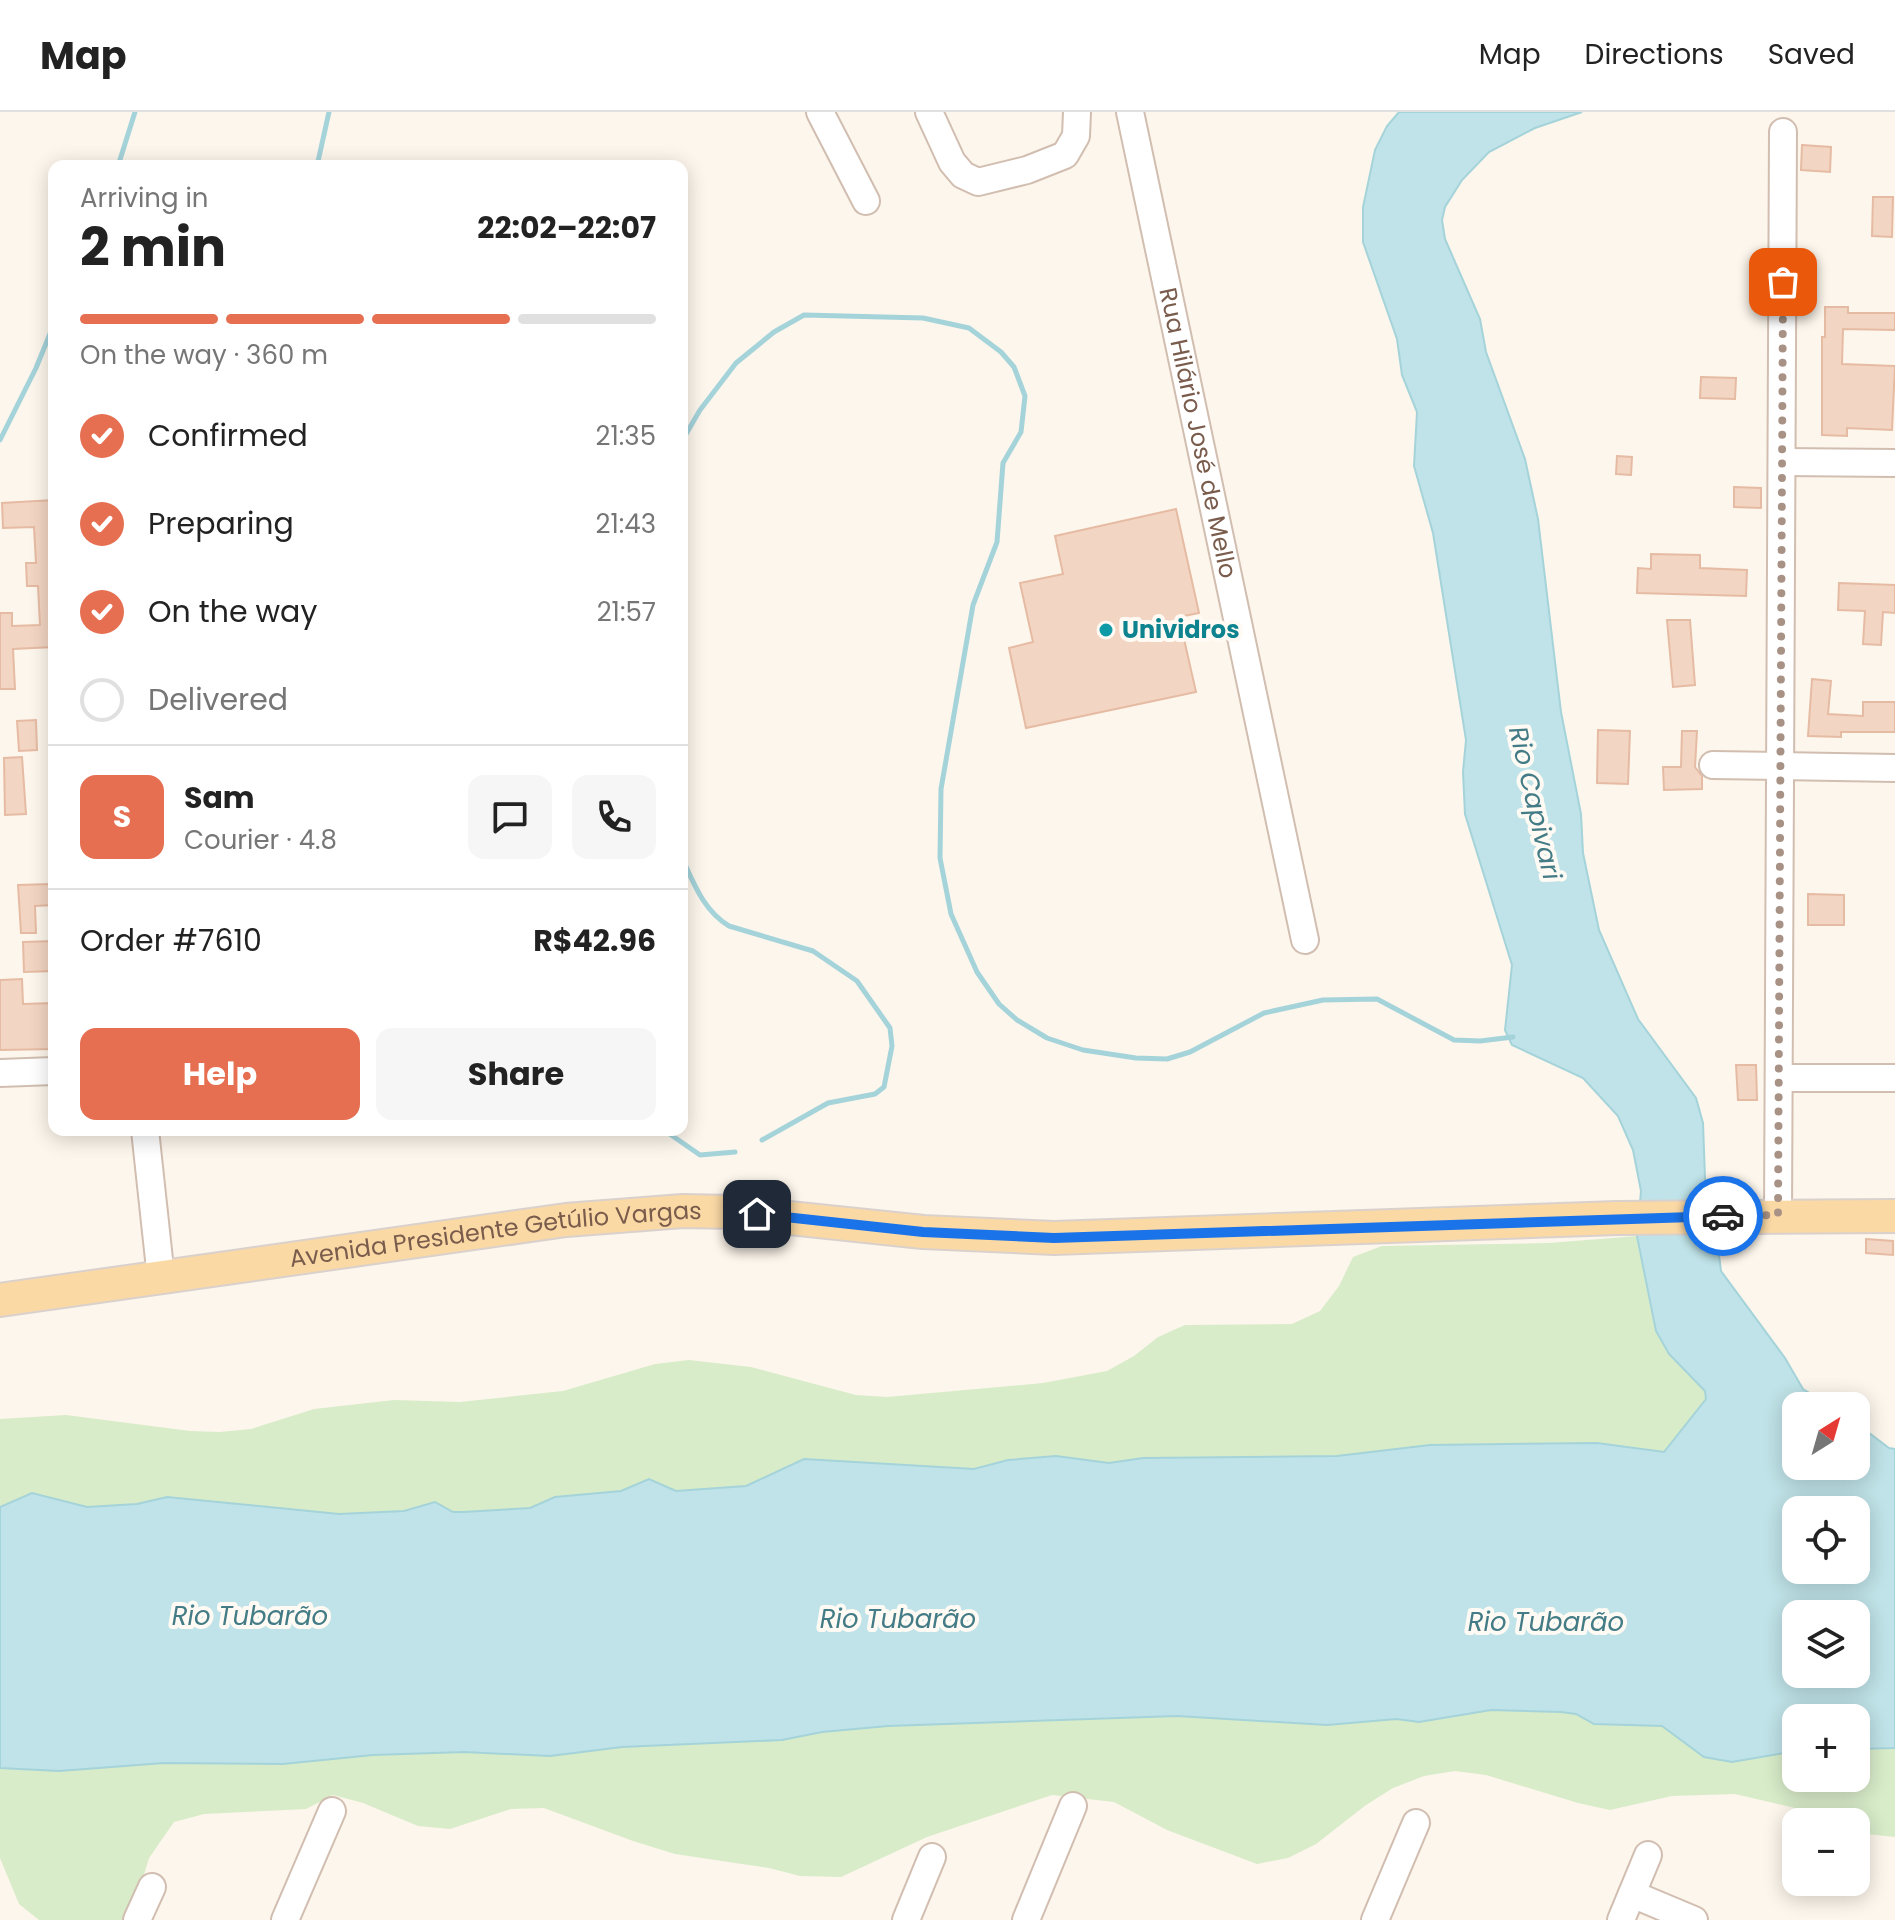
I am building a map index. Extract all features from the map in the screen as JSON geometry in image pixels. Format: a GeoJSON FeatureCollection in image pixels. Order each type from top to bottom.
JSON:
{"type":"FeatureCollection","features":[{"type":"Feature","properties":{"kind":"main road","name":"Avenida Presidente Getúlio Vargas"},"geometry":{"type":"LineString","coordinates":[[0,1300],[566,1220],[683,1211],[745,1213],[923,1232],[1054,1238],[1617,1218],[1895,1216]]}},
{"type":"Feature","properties":{"kind":"street"},"geometry":{"type":"LineString","coordinates":[[820,112],[866,201]]}},
{"type":"Feature","properties":{"kind":"street"},"geometry":{"type":"LineString","coordinates":[[929,112],[952,162],[963,175],[978,182],[1027,170],[1065,155],[1076,136],[1077,112]]}},
{"type":"Feature","properties":{"kind":"street","name":"Rua Hilário José de Mello"},"geometry":{"type":"LineString","coordinates":[[1130,112],[1305,940]]}},
{"type":"Feature","properties":{"kind":"street"},"geometry":{"type":"LineString","coordinates":[[1778,1215],[1783,132]]}},
{"type":"Feature","properties":{"kind":"street"},"geometry":{"type":"LineString","coordinates":[[1782,462],[1895,463]]}},
{"type":"Feature","properties":{"kind":"street"},"geometry":{"type":"LineString","coordinates":[[1713,765],[1895,768]]}},
{"type":"Feature","properties":{"kind":"street"},"geometry":{"type":"LineString","coordinates":[[0,1073],[48,1071]]}},
{"type":"Feature","properties":{"kind":"street"},"geometry":{"type":"LineString","coordinates":[[1779,1078],[1895,1078]]}},
{"type":"Feature","properties":{"kind":"street"},"geometry":{"type":"LineString","coordinates":[[146,1136],[161,1278]]}},
{"type":"Feature","properties":{"kind":"street"},"geometry":{"type":"LineString","coordinates":[[1026,1920],[1073,1806]]}},
{"type":"Feature","properties":{"kind":"street"},"geometry":{"type":"LineString","coordinates":[[285,1920],[332,1811]]}},
{"type":"Feature","properties":{"kind":"street"},"geometry":{"type":"LineString","coordinates":[[1375,1920],[1416,1823]]}},
{"type":"Feature","properties":{"kind":"street"},"geometry":{"type":"LineString","coordinates":[[1621,1920],[1648,1855]]}},
{"type":"Feature","properties":{"kind":"street"},"geometry":{"type":"LineString","coordinates":[[906,1920],[932,1857]]}},
{"type":"Feature","properties":{"kind":"street"},"geometry":{"type":"LineString","coordinates":[[137,1920],[152,1887]]}},
{"type":"Feature","properties":{"kind":"street"},"geometry":{"type":"LineString","coordinates":[[1632,1894],[1694,1920]]}},
{"type":"Feature","properties":{"kind":"green space"},"geometry":{"type":"Polygon","coordinates":[[[1637,1236],[1656,1331],[1669,1354],[1705,1391],[1706,1399],[1664,1452],[1597,1443],[1430,1445],[1337,1456],[1143,1458],[1109,1463],[1056,1456],[1008,1460],[974,1469],[804,1459],[746,1486],[676,1491],[649,1479],[621,1491],[555,1497],[530,1508],[463,1512],[453,1512],[434,1502],[404,1511],[339,1514],[167,1497],[137,1504],[87,1507],[32,1493],[0,1507],[0,1419],[66,1415],[220,1432],[251,1429],[314,1409],[394,1400],[460,1402],[563,1391],[655,1364],[689,1360],[751,1367],[856,1395],[887,1397],[1043,1383],[1107,1371],[1134,1356],[1158,1337],[1185,1325],[1292,1324],[1320,1311],[1339,1286],[1353,1257],[1382,1246],[1549,1243],[1637,1236]]]}},
{"type":"Feature","properties":{"kind":"green space"},"geometry":{"type":"Polygon","coordinates":[[[1491,1710],[1560,1712],[1576,1714],[1594,1724],[1662,1726],[1704,1757],[1732,1762],[1782,1753],[1782,1792],[1870,1792],[1870,1749],[1895,1748],[1895,1837],[1870,1834],[1870,1808],[1795,1808],[1735,1794],[1672,1796],[1610,1810],[1486,1775],[1455,1771],[1424,1776],[1393,1788],[1316,1844],[1288,1858],[1257,1864],[1167,1830],[1114,1802],[1052,1795],[927,1837],[841,1877],[800,1876],[769,1868],[675,1854],[544,1808],[511,1809],[450,1829],[418,1826],[363,1803],[333,1795],[306,1809],[204,1814],[174,1822],[149,1858],[140,1888],[128,1915],[122,1920],[39,1920],[19,1904],[0,1858],[0,1768],[59,1771],[164,1763],[283,1764],[373,1755],[464,1752],[550,1756],[622,1747],[782,1740],[822,1732],[888,1726],[1177,1716],[1327,1725],[1396,1719],[1419,1722],[1491,1710]]]}},
{"type":"Feature","properties":{"kind":"water"},"geometry":{"type":"Polygon","coordinates":[[[1399,112],[1582,112],[1535,128],[1489,152],[1462,180],[1445,207],[1442,220],[1445,239],[1480,319],[1486,352],[1525,459],[1538,519],[1561,712],[1581,814],[1583,853],[1599,930],[1638,1019],[1696,1098],[1703,1123],[1707,1233],[1719,1255],[1721,1271],[1808,1392],[1782,1392],[1782,1480],[1870,1480],[1870,1434],[1895,1449],[1895,1748],[1870,1749],[1870,1704],[1782,1704],[1782,1753],[1732,1762],[1704,1757],[1662,1726],[1594,1724],[1576,1714],[1561,1712],[1491,1710],[1419,1722],[1396,1719],[1327,1725],[1177,1716],[888,1726],[822,1732],[782,1740],[622,1747],[550,1756],[464,1752],[373,1755],[283,1764],[164,1763],[59,1771],[0,1768],[0,1507],[32,1493],[87,1507],[137,1504],[167,1497],[339,1514],[404,1511],[435,1502],[453,1512],[463,1512],[530,1508],[555,1497],[621,1491],[649,1479],[676,1491],[746,1486],[804,1459],[974,1469],[1008,1460],[1056,1456],[1109,1463],[1143,1458],[1337,1456],[1430,1445],[1597,1443],[1664,1452],[1706,1399],[1705,1391],[1669,1354],[1656,1331],[1637,1236],[1641,1191],[1633,1150],[1618,1116],[1583,1078],[1512,1045],[1505,1030],[1512,965],[1465,814],[1463,772],[1466,740],[1433,533],[1414,466],[1417,412],[1402,375],[1397,339],[1363,242],[1363,207],[1375,150],[1387,126],[1399,112]]]}},
{"type":"Feature","properties":{"kind":"building"},"geometry":{"type":"Polygon","coordinates":[[[1802,145],[1831,147],[1830,172],[1801,170],[1802,145]]]}},
{"type":"Feature","properties":{"kind":"building"},"geometry":{"type":"Polygon","coordinates":[[[1873,197],[1893,197],[1892,237],[1872,236],[1873,197]]]}},
{"type":"Feature","properties":{"kind":"building"},"geometry":{"type":"Polygon","coordinates":[[[1825,307],[1848,307],[1848,313],[1895,313],[1895,330],[1843,329],[1842,364],[1895,366],[1892,430],[1847,428],[1847,436],[1822,435],[1825,307]]]}},
{"type":"Feature","properties":{"kind":"building"},"geometry":{"type":"Polygon","coordinates":[[[1701,377],[1736,378],[1735,399],[1700,398],[1701,377]]]}},
{"type":"Feature","properties":{"kind":"building"},"geometry":{"type":"Polygon","coordinates":[[[1617,456],[1632,457],[1631,475],[1616,474],[1617,456]]]}},
{"type":"Feature","properties":{"kind":"building"},"geometry":{"type":"Polygon","coordinates":[[[1734,487],[1761,488],[1761,508],[1734,507],[1734,487]]]}},
{"type":"Feature","properties":{"kind":"building"},"geometry":{"type":"Polygon","coordinates":[[[48,500],[48,647],[13,649],[15,689],[0,689],[0,613],[12,613],[12,626],[40,625],[38,586],[27,586],[26,563],[36,563],[34,527],[3,528],[2,503],[48,500]]]}},
{"type":"Feature","properties":{"kind":"building","name":"Unividros"},"geometry":{"type":"Polygon","coordinates":[[[1176,509],[1199,613],[1179,617],[1196,692],[1026,728],[1009,648],[1033,642],[1020,583],[1063,574],[1055,536],[1176,509]]]}},
{"type":"Feature","properties":{"kind":"building"},"geometry":{"type":"Polygon","coordinates":[[[1651,554],[1700,555],[1700,568],[1747,570],[1746,596],[1637,593],[1638,568],[1651,569],[1651,554]]]}},
{"type":"Feature","properties":{"kind":"building"},"geometry":{"type":"Polygon","coordinates":[[[1839,583],[1895,585],[1895,613],[1883,612],[1881,645],[1863,644],[1865,611],[1838,610],[1839,583]]]}},
{"type":"Feature","properties":{"kind":"building"},"geometry":{"type":"Polygon","coordinates":[[[1667,620],[1690,620],[1695,685],[1673,687],[1667,620]]]}},
{"type":"Feature","properties":{"kind":"building"},"geometry":{"type":"Polygon","coordinates":[[[1812,679],[1831,681],[1828,714],[1863,716],[1863,702],[1895,702],[1895,732],[1841,732],[1841,737],[1808,736],[1812,679]]]}},
{"type":"Feature","properties":{"kind":"building"},"geometry":{"type":"Polygon","coordinates":[[[36,720],[37,750],[19,751],[17,721],[36,720]]]}},
{"type":"Feature","properties":{"kind":"building"},"geometry":{"type":"Polygon","coordinates":[[[1598,730],[1630,731],[1628,784],[1597,783],[1598,730]]]}},
{"type":"Feature","properties":{"kind":"building"},"geometry":{"type":"Polygon","coordinates":[[[1682,731],[1697,731],[1695,767],[1702,776],[1702,789],[1664,790],[1663,767],[1681,767],[1682,731]]]}},
{"type":"Feature","properties":{"kind":"building"},"geometry":{"type":"Polygon","coordinates":[[[22,757],[26,814],[5,815],[4,758],[22,757]]]}},
{"type":"Feature","properties":{"kind":"building"},"geometry":{"type":"Polygon","coordinates":[[[48,884],[48,905],[35,906],[36,933],[21,933],[18,885],[48,884]]]}},
{"type":"Feature","properties":{"kind":"building"},"geometry":{"type":"Polygon","coordinates":[[[1808,894],[1844,895],[1844,925],[1808,925],[1808,894]]]}},
{"type":"Feature","properties":{"kind":"building"},"geometry":{"type":"Polygon","coordinates":[[[48,941],[48,971],[24,972],[23,942],[48,941]]]}},
{"type":"Feature","properties":{"kind":"building"},"geometry":{"type":"Polygon","coordinates":[[[22,979],[23,1004],[48,1003],[48,1049],[0,1050],[0,980],[22,979]]]}},
{"type":"Feature","properties":{"kind":"building"},"geometry":{"type":"Polygon","coordinates":[[[1736,1065],[1756,1065],[1757,1100],[1738,1100],[1736,1065]]]}},
{"type":"Feature","properties":{"kind":"building"},"geometry":{"type":"Polygon","coordinates":[[[1866,1239],[1893,1241],[1893,1255],[1866,1253],[1866,1239]]]}},
{"type":"Feature","properties":{"kind":"waterway"},"geometry":{"type":"LineString","coordinates":[[120,160],[135,112]]}},
{"type":"Feature","properties":{"kind":"waterway"},"geometry":{"type":"LineString","coordinates":[[318,160],[329,112]]}},
{"type":"Feature","properties":{"kind":"waterway"},"geometry":{"type":"LineString","coordinates":[[688,431],[736,363],[774,332],[804,315],[923,318],[969,328],[1001,352],[1014,367],[1025,396],[1021,432],[1003,463],[997,542],[973,605],[941,789],[940,858],[951,914],[977,972],[999,1004],[1017,1020],[1047,1038],[1083,1050],[1136,1058],[1167,1059],[1190,1052],[1264,1013],[1323,1000],[1377,999],[1454,1040],[1513,1037]]}},
{"type":"Feature","properties":{"kind":"waterway"},"geometry":{"type":"LineString","coordinates":[[0,440],[48,339]]}},
{"type":"Feature","properties":{"kind":"waterway"},"geometry":{"type":"LineString","coordinates":[[688,870],[701,896],[720,920],[729,926],[813,951],[857,981],[890,1028],[892,1046],[884,1087],[875,1094],[828,1103],[762,1140]]}},
{"type":"Feature","properties":{"kind":"waterway"},"geometry":{"type":"LineString","coordinates":[[673,1136],[700,1155],[735,1152]]}},
{"type":"Feature","properties":{"kind":"way so far"},"geometry":{"type":"LineString","coordinates":[[1723,1216],[1778,1215],[1783,282]]}},
{"type":"Feature","properties":{"kind":"place","name":"Unividros"},"geometry":{"type":"Point","coordinates":[1106,630]}},
{"type":"Feature","properties":{"kind":"route"},"geometry":{"type":"LineString","coordinates":[[757,1214],[923,1232],[1054,1238],[1723,1216]]}},
{"type":"Feature","properties":{"kind":"water label","name":"Rio Capivari"},"geometry":{"type":"Point","coordinates":[1535,803]}},
{"type":"Feature","properties":{"kind":"water label","name":"Rio Tubarão"},"geometry":{"type":"Point","coordinates":[250,1616]}},
{"type":"Feature","properties":{"kind":"water label","name":"Rio Tubarão"},"geometry":{"type":"Point","coordinates":[898,1619]}},
{"type":"Feature","properties":{"kind":"water label","name":"Rio Tubarão"},"geometry":{"type":"Point","coordinates":[1546,1622]}}]}
